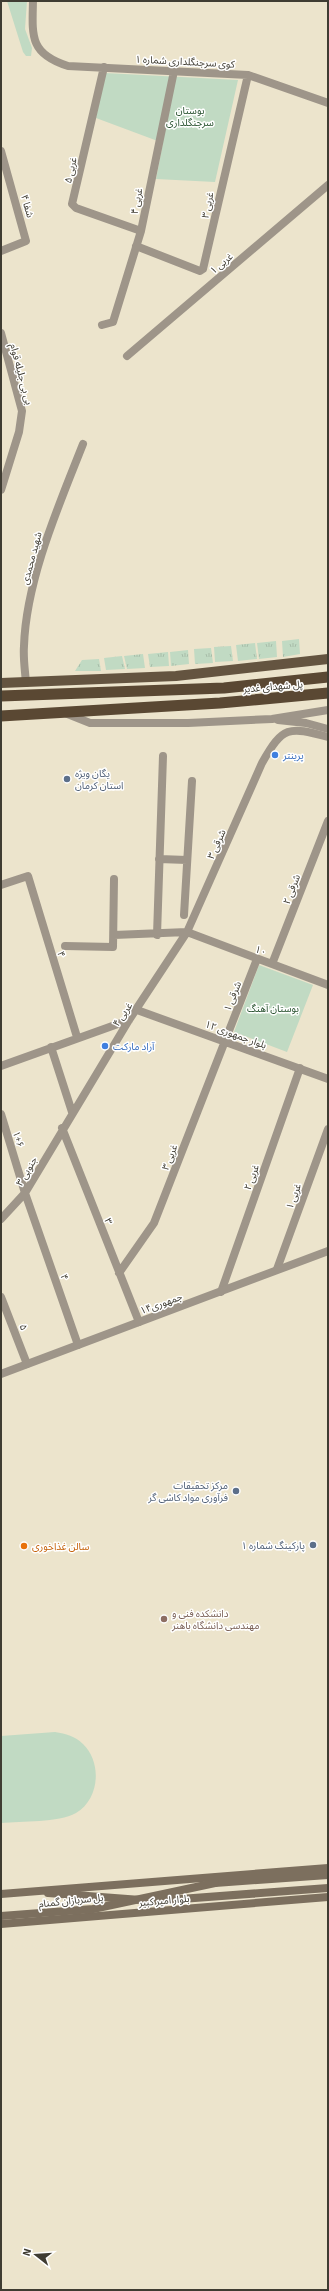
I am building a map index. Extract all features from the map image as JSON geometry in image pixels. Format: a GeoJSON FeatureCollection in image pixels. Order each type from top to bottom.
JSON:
{"type":"FeatureCollection","features":[{"type":"Feature","properties":{"kind":"highway","name":"پل شهدای غدیر"},"geometry":{"type":"LineString","coordinates":[[1,696],[68,695],[224,688],[328,677]]}},
{"type":"Feature","properties":{"kind":"highway","name":"پل شهدای غدیر"},"geometry":{"type":"LineString","coordinates":[[1,716],[220,704],[328,693]]}},
{"type":"Feature","properties":{"kind":"main road"},"geometry":{"type":"LineString","coordinates":[[1,683],[176,676],[327,659]]}},
{"type":"Feature","properties":{"kind":"main road","name":"بلوار امیر کبیر"},"geometry":{"type":"LineString","coordinates":[[1,1894],[328,1868]]}},
{"type":"Feature","properties":{"kind":"main road","name":"پل سربازان گمنام"},"geometry":{"type":"LineString","coordinates":[[1,1916],[93,1909],[145,1900],[215,1883],[328,1875]]}},
{"type":"Feature","properties":{"kind":"main road","name":"پل سربازان گمنام"},"geometry":{"type":"LineString","coordinates":[[22,1892],[154,1901],[328,1888]]}},
{"type":"Feature","properties":{"kind":"main road","name":"بلوار امیر کبیر"},"geometry":{"type":"LineString","coordinates":[[1,1924],[328,1897]]}},
{"type":"Feature","properties":{"kind":"street","name":"کوی سرجنگلداری شماره ۱"},"geometry":{"type":"LineString","coordinates":[[33,1],[33,39],[40,52],[53,61],[68,66],[248,75],[328,103]]}},
{"type":"Feature","properties":{"kind":"street","name":"غربی ۵"},"geometry":{"type":"LineString","coordinates":[[104,67],[72,204],[76,208],[141,231]]}},
{"type":"Feature","properties":{"kind":"street","name":"غربی ۴"},"geometry":{"type":"LineString","coordinates":[[102,325],[113,322],[141,231],[174,71]]}},
{"type":"Feature","properties":{"kind":"street","name":"غربی ۳"},"geometry":{"type":"LineString","coordinates":[[136,246],[200,270],[204,269],[248,75]]}},
{"type":"Feature","properties":{"kind":"street","name":"شفا ۴"},"geometry":{"type":"LineString","coordinates":[[1,151],[26,241],[1,251]]}},
{"type":"Feature","properties":{"kind":"street","name":"غربی ۱"},"geometry":{"type":"LineString","coordinates":[[127,356],[328,185]]}},
{"type":"Feature","properties":{"kind":"street","name":"بی بی جلیله قوام"},"geometry":{"type":"LineString","coordinates":[[1,333],[22,411],[19,432],[1,490]]}},
{"type":"Feature","properties":{"kind":"street","name":"شهید محمدی"},"geometry":{"type":"LineString","coordinates":[[26,682],[24,646],[26,618],[50,526],[83,444]]}},
{"type":"Feature","properties":{"kind":"street"},"geometry":{"type":"LineString","coordinates":[[64,713],[90,723],[188,723],[272,719],[328,710]]}},
{"type":"Feature","properties":{"kind":"street"},"geometry":{"type":"LineString","coordinates":[[272,719],[306,723],[328,729]]}},
{"type":"Feature","properties":{"kind":"street","name":"۳ شرقی"},"geometry":{"type":"LineString","coordinates":[[187,932],[262,763],[275,739],[283,733],[292,731],[309,732],[328,738]]}},
{"type":"Feature","properties":{"kind":"street"},"geometry":{"type":"LineString","coordinates":[[157,935],[163,756]]}},
{"type":"Feature","properties":{"kind":"street"},"geometry":{"type":"LineString","coordinates":[[184,915],[192,781]]}},
{"type":"Feature","properties":{"kind":"street","name":"۲ شرقی"},"geometry":{"type":"LineString","coordinates":[[272,964],[328,821]]}},
{"type":"Feature","properties":{"kind":"street"},"geometry":{"type":"LineString","coordinates":[[159,859],[187,860]]}},
{"type":"Feature","properties":{"kind":"street","name":"۴"},"geometry":{"type":"LineString","coordinates":[[1,885],[28,876],[77,1037]]}},
{"type":"Feature","properties":{"kind":"street"},"geometry":{"type":"LineString","coordinates":[[65,946],[113,947],[114,879]]}},
{"type":"Feature","properties":{"kind":"street"},"geometry":{"type":"LineString","coordinates":[[114,935],[157,935],[187,932]]}},
{"type":"Feature","properties":{"kind":"street","name":"۱۰"},"geometry":{"type":"LineString","coordinates":[[187,932],[328,985]]}},
{"type":"Feature","properties":{"kind":"street","name":"۴ غربی"},"geometry":{"type":"LineString","coordinates":[[62,1128],[129,1020],[187,932]]}},
{"type":"Feature","properties":{"kind":"street","name":"شرقی ۱"},"geometry":{"type":"LineString","coordinates":[[225,1041],[257,959]]}},
{"type":"Feature","properties":{"kind":"street","name":"بلوار جمهوری ۱۲"},"geometry":{"type":"LineString","coordinates":[[137,1010],[328,1079]]}},
{"type":"Feature","properties":{"kind":"street"},"geometry":{"type":"LineString","coordinates":[[1,1066],[77,1037],[129,1020]]}},
{"type":"Feature","properties":{"kind":"street","name":"۳ غربی"},"geometry":{"type":"LineString","coordinates":[[119,1273],[154,1223],[225,1041]]}},
{"type":"Feature","properties":{"kind":"street"},"geometry":{"type":"LineString","coordinates":[[51,1047],[72,1112]]}},
{"type":"Feature","properties":{"kind":"street","name":"۲ غربی"},"geometry":{"type":"LineString","coordinates":[[221,1292],[300,1068]]}},
{"type":"Feature","properties":{"kind":"street","name":"۱+۶"},"geometry":{"type":"LineString","coordinates":[[1,1114],[25,1193]]}},
{"type":"Feature","properties":{"kind":"street","name":"۳"},"geometry":{"type":"LineString","coordinates":[[62,1128],[139,1322]]}},
{"type":"Feature","properties":{"kind":"street","name":"۳ جنوبی"},"geometry":{"type":"LineString","coordinates":[[1,1219],[25,1193],[62,1128]]}},
{"type":"Feature","properties":{"kind":"street","name":"۱ غربی"},"geometry":{"type":"LineString","coordinates":[[277,1269],[328,1129]]}},
{"type":"Feature","properties":{"kind":"street","name":"۴"},"geometry":{"type":"LineString","coordinates":[[25,1193],[78,1345]]}},
{"type":"Feature","properties":{"kind":"street","name":"جمهوری۱۴"},"geometry":{"type":"LineString","coordinates":[[1,1374],[328,1251]]}},
{"type":"Feature","properties":{"kind":"street","name":"۵"},"geometry":{"type":"LineString","coordinates":[[1,1297],[28,1364]]}},
{"type":"Feature","properties":{"kind":"green space"},"geometry":{"type":"Polygon","coordinates":[[[7,1],[27,1],[25,29],[32,48],[31,56],[26,56],[23,52],[7,1]]]}},
{"type":"Feature","properties":{"kind":"green space","name":"بوستان سرجنگلداری"},"geometry":{"type":"Polygon","coordinates":[[[105,73],[238,80],[215,182],[156,179],[163,143],[96,118],[105,73]]]}},
{"type":"Feature","properties":{"kind":"green space"},"geometry":{"type":"Polygon","coordinates":[[[299,639],[300,654],[283,657],[282,641],[299,639]]]}},
{"type":"Feature","properties":{"kind":"green space"},"geometry":{"type":"Polygon","coordinates":[[[276,641],[277,657],[259,659],[257,643],[276,641]]]}},
{"type":"Feature","properties":{"kind":"green space"},"geometry":{"type":"Polygon","coordinates":[[[255,643],[257,659],[238,661],[236,645],[255,643]]]}},
{"type":"Feature","properties":{"kind":"green space"},"geometry":{"type":"Polygon","coordinates":[[[231,646],[233,661],[215,662],[214,647],[231,646]]]}},
{"type":"Feature","properties":{"kind":"green space"},"geometry":{"type":"Polygon","coordinates":[[[211,648],[213,663],[195,664],[194,649],[211,648]]]}},
{"type":"Feature","properties":{"kind":"green space"},"geometry":{"type":"Polygon","coordinates":[[[188,650],[189,664],[171,666],[170,652],[188,650]]]}},
{"type":"Feature","properties":{"kind":"green space"},"geometry":{"type":"Polygon","coordinates":[[[168,652],[169,666],[150,667],[148,654],[168,652]]]}},
{"type":"Feature","properties":{"kind":"green space"},"geometry":{"type":"Polygon","coordinates":[[[143,654],[145,668],[127,669],[124,656],[143,654]]]}},
{"type":"Feature","properties":{"kind":"green space"},"geometry":{"type":"Polygon","coordinates":[[[122,656],[125,669],[106,670],[104,658],[122,656]]]}},
{"type":"Feature","properties":{"kind":"green space"},"geometry":{"type":"Polygon","coordinates":[[[99,659],[101,671],[75,671],[82,660],[99,659]]]}},
{"type":"Feature","properties":{"kind":"green space","name":"بوستان آهنگ"},"geometry":{"type":"Polygon","coordinates":[[[259,965],[313,985],[287,1052],[234,1032],[259,965]]]}},
{"type":"Feature","properties":{"kind":"green space"},"geometry":{"type":"Polygon","coordinates":[[[55,1732],[74,1737],[83,1744],[89,1752],[93,1760],[96,1780],[90,1799],[84,1807],[76,1813],[68,1816],[50,1820],[1,1823],[1,1736],[55,1732]]]}},
{"type":"Feature","properties":{"kind":"place","name":"پرینتر"},"geometry":{"type":"Point","coordinates":[275,755]}},
{"type":"Feature","properties":{"kind":"place","name":"یگان ویژه استان کرمان"},"geometry":{"type":"Point","coordinates":[67,779]}},
{"type":"Feature","properties":{"kind":"place","name":"آراد مارکت"},"geometry":{"type":"Point","coordinates":[105,1046]}},
{"type":"Feature","properties":{"kind":"place","name":"مرکز تحقیقات فرآوری مواد کاشی گر"},"geometry":{"type":"Point","coordinates":[236,1491]}},
{"type":"Feature","properties":{"kind":"place","name":"پارکینگ شماره ۱"},"geometry":{"type":"Point","coordinates":[313,1545]}},
{"type":"Feature","properties":{"kind":"place","name":"سالن غذاخوری"},"geometry":{"type":"Point","coordinates":[24,1546]}},
{"type":"Feature","properties":{"kind":"place","name":"دانشکده فنی و مهندسی دانشگاه باهنر"},"geometry":{"type":"Point","coordinates":[164,1619]}}]}
